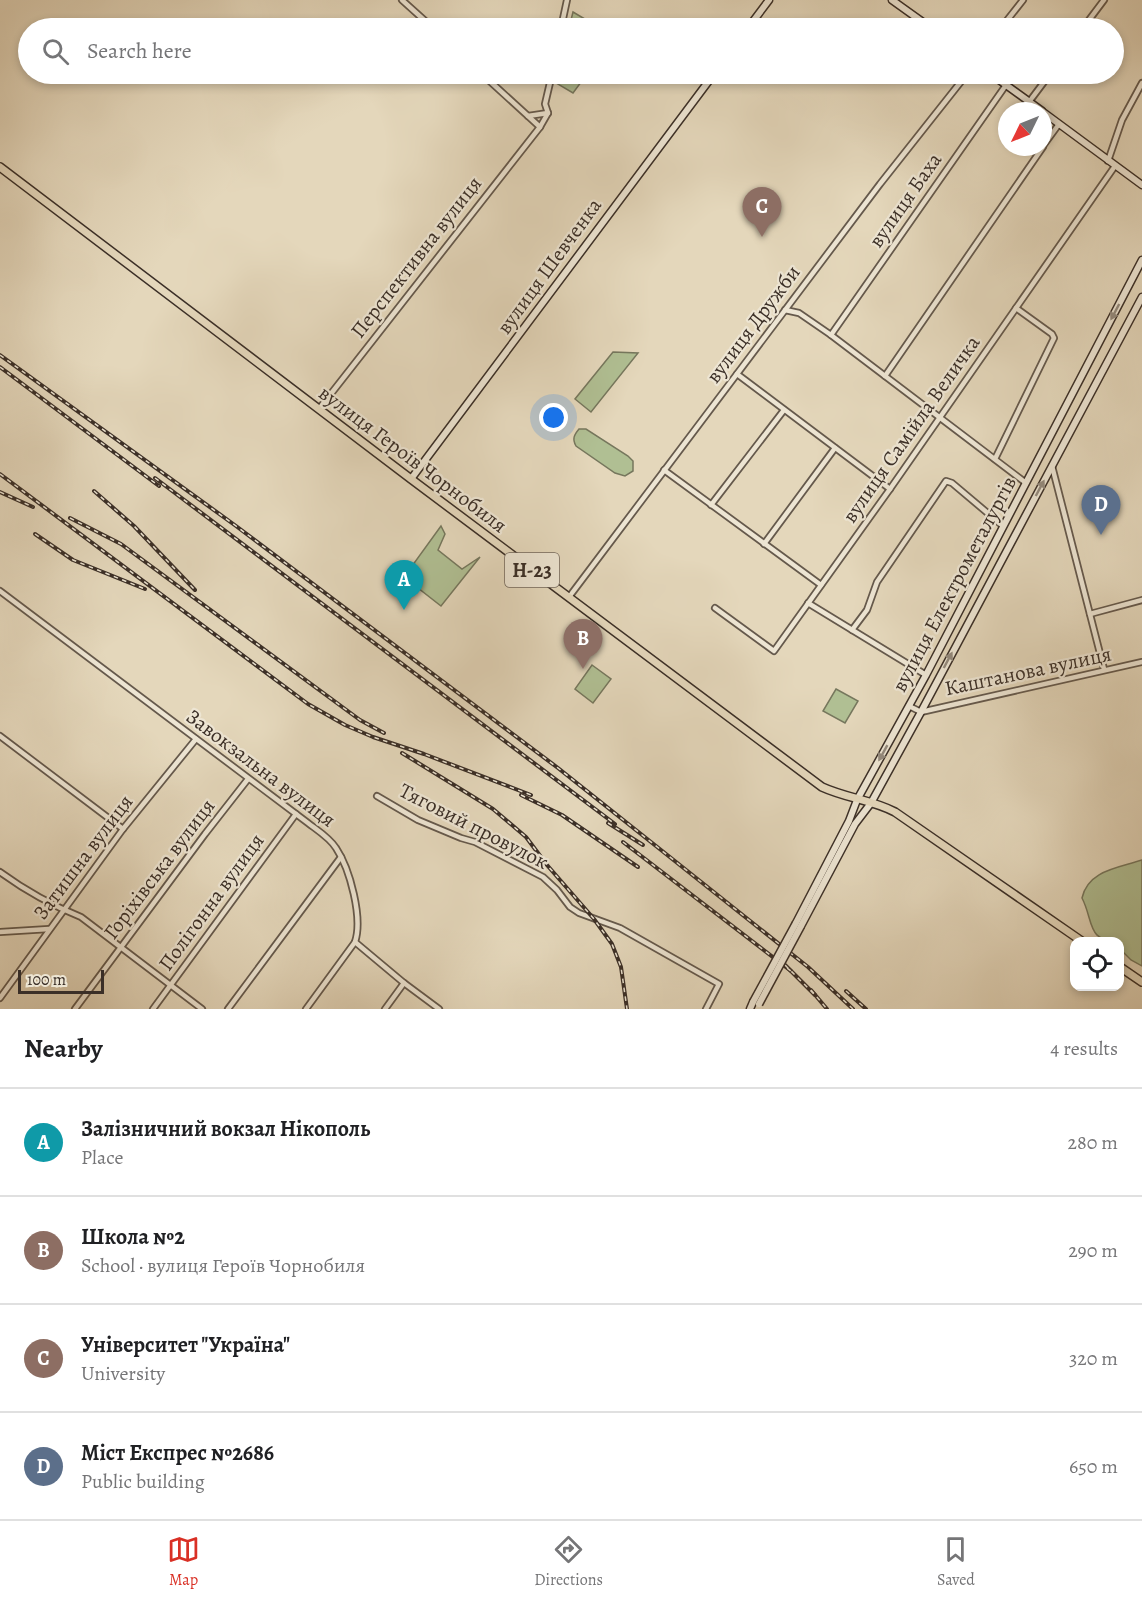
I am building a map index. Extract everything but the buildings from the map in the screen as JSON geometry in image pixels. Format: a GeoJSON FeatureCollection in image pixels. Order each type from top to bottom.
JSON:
{"type":"FeatureCollection","features":[{"type":"Feature","properties":{"kind":"main road"},"geometry":{"type":"LineString","coordinates":[[756,18],[769,0]]}},
{"type":"Feature","properties":{"kind":"main road"},"geometry":{"type":"LineString","coordinates":[[892,0],[917,18]]}},
{"type":"Feature","properties":{"kind":"main road","name":"вулиця Шевченка"},"geometry":{"type":"LineString","coordinates":[[411,479],[707,84]]}},
{"type":"Feature","properties":{"kind":"main road"},"geometry":{"type":"LineString","coordinates":[[1006,85],[1029,102]]}},
{"type":"Feature","properties":{"kind":"main road"},"geometry":{"type":"LineString","coordinates":[[1052,119],[1142,185]]}},
{"type":"Feature","properties":{"kind":"main road","name":"вулиця Героїв Чорнобиля"},"geometry":{"type":"LineString","coordinates":[[0,167],[822,788],[895,812],[1076,937]]}},
{"type":"Feature","properties":{"kind":"main road","name":"вулиця Електрометалургів"},"geometry":{"type":"LineString","coordinates":[[798,924],[857,800],[926,675],[1142,260]]}},
{"type":"Feature","properties":{"kind":"main road","name":"вулиця Електрометалургів"},"geometry":{"type":"LineString","coordinates":[[798,924],[855,824],[871,803],[921,712],[1142,297]]}},
{"type":"Feature","properties":{"kind":"main road"},"geometry":{"type":"LineString","coordinates":[[750,1009],[756,1005],[798,924]]}},
{"type":"Feature","properties":{"kind":"main road"},"geometry":{"type":"LineString","coordinates":[[1124,970],[1142,982]]}},
{"type":"Feature","properties":{"kind":"street"},"geometry":{"type":"LineString","coordinates":[[402,0],[422,18]]}},
{"type":"Feature","properties":{"kind":"street"},"geometry":{"type":"LineString","coordinates":[[563,18],[567,0]]}},
{"type":"Feature","properties":{"kind":"street"},"geometry":{"type":"LineString","coordinates":[[1009,18],[1023,0]]}},
{"type":"Feature","properties":{"kind":"street"},"geometry":{"type":"LineString","coordinates":[[1090,18],[1104,0]]}},
{"type":"Feature","properties":{"kind":"street"},"geometry":{"type":"LineString","coordinates":[[1108,161],[1122,120],[1142,83]]}},
{"type":"Feature","properties":{"kind":"street"},"geometry":{"type":"LineString","coordinates":[[493,84],[540,127]]}},
{"type":"Feature","properties":{"kind":"street"},"geometry":{"type":"LineString","coordinates":[[528,116],[548,113],[545,104],[550,84]]}},
{"type":"Feature","properties":{"kind":"street","name":"вулиця Дружби"},"geometry":{"type":"LineString","coordinates":[[569,597],[880,184],[959,84]]}},
{"type":"Feature","properties":{"kind":"street"},"geometry":{"type":"LineString","coordinates":[[1029,102],[1042,84]]}},
{"type":"Feature","properties":{"kind":"street","name":"вулиця Баха"},"geometry":{"type":"LineString","coordinates":[[831,335],[1006,85]]}},
{"type":"Feature","properties":{"kind":"street","name":"Перспективна вулиця"},"geometry":{"type":"LineString","coordinates":[[319,409],[540,127],[548,113]]}},
{"type":"Feature","properties":{"kind":"street"},"geometry":{"type":"LineString","coordinates":[[1052,134],[1059,124]]}},
{"type":"Feature","properties":{"kind":"street"},"geometry":{"type":"LineString","coordinates":[[885,376],[1037,156]]}},
{"type":"Feature","properties":{"kind":"street","name":"вулиця Самійла Величка"},"geometry":{"type":"LineString","coordinates":[[716,608],[774,651],[890,489],[1115,165]]}},
{"type":"Feature","properties":{"kind":"street"},"geometry":{"type":"LineString","coordinates":[[995,459],[1054,338],[1052,334],[1016,308]]}},
{"type":"Feature","properties":{"kind":"street"},"geometry":{"type":"LineString","coordinates":[[785,310],[799,313],[831,335],[1026,483]]}},
{"type":"Feature","properties":{"kind":"street"},"geometry":{"type":"LineString","coordinates":[[737,374],[890,489]]}},
{"type":"Feature","properties":{"kind":"street"},"geometry":{"type":"LineString","coordinates":[[711,505],[784,410]]}},
{"type":"Feature","properties":{"kind":"street"},"geometry":{"type":"LineString","coordinates":[[764,544],[835,448]]}},
{"type":"Feature","properties":{"kind":"street"},"geometry":{"type":"LineString","coordinates":[[1052,465],[1104,669]]}},
{"type":"Feature","properties":{"kind":"street"},"geometry":{"type":"LineString","coordinates":[[664,470],[821,585]]}},
{"type":"Feature","properties":{"kind":"street"},"geometry":{"type":"LineString","coordinates":[[852,630],[867,610],[877,582],[946,481],[952,483],[1003,526]]}},
{"type":"Feature","properties":{"kind":"street","name":"Завокзальна вулиця"},"geometry":{"type":"LineString","coordinates":[[0,591],[336,846],[354,897],[358,931],[355,942]]}},
{"type":"Feature","properties":{"kind":"street","name":"Каштанова вулиця"},"geometry":{"type":"LineString","coordinates":[[1090,614],[1142,600]]}},
{"type":"Feature","properties":{"kind":"street"},"geometry":{"type":"LineString","coordinates":[[808,603],[926,675]]}},
{"type":"Feature","properties":{"kind":"street","name":"Каштанова вулиця"},"geometry":{"type":"LineString","coordinates":[[921,712],[1142,662]]}},
{"type":"Feature","properties":{"kind":"street"},"geometry":{"type":"LineString","coordinates":[[909,706],[921,712]]}},
{"type":"Feature","properties":{"kind":"street"},"geometry":{"type":"LineString","coordinates":[[0,736],[123,829]]}},
{"type":"Feature","properties":{"kind":"street","name":"Затишна вулиця"},"geometry":{"type":"LineString","coordinates":[[0,998],[123,829],[196,739]]}},
{"type":"Feature","properties":{"kind":"street","name":"Горіхівська вулиця"},"geometry":{"type":"LineString","coordinates":[[75,1009],[248,779]]}},
{"type":"Feature","properties":{"kind":"street","name":"Тяговий провулок"},"geometry":{"type":"LineString","coordinates":[[377,796],[418,819],[475,842],[543,877],[570,907],[579,913],[620,928],[718,984],[706,1009]]}},
{"type":"Feature","properties":{"kind":"street","name":"Полігонна вулиця"},"geometry":{"type":"LineString","coordinates":[[153,1009],[296,814]]}},
{"type":"Feature","properties":{"kind":"street"},"geometry":{"type":"LineString","coordinates":[[228,1009],[341,857]]}},
{"type":"Feature","properties":{"kind":"street"},"geometry":{"type":"LineString","coordinates":[[0,872],[27,891],[81,917],[202,1009]]}},
{"type":"Feature","properties":{"kind":"street"},"geometry":{"type":"LineString","coordinates":[[0,932],[50,929]]}},
{"type":"Feature","properties":{"kind":"street"},"geometry":{"type":"LineString","coordinates":[[306,1009],[355,942],[439,1009]]}},
{"type":"Feature","properties":{"kind":"street"},"geometry":{"type":"LineString","coordinates":[[385,1009],[404,983]]}},
{"type":"Feature","properties":{"kind":"green space"},"geometry":{"type":"Polygon","coordinates":[[[573,12],[583,18],[572,18],[573,12]]]}},
{"type":"Feature","properties":{"kind":"green space"},"geometry":{"type":"Polygon","coordinates":[[[558,84],[580,84],[573,93],[558,84]]]}},
{"type":"Feature","properties":{"kind":"green space"},"geometry":{"type":"Polygon","coordinates":[[[613,352],[638,353],[591,412],[575,399],[613,352]]]}},
{"type":"Feature","properties":{"kind":"green space"},"geometry":{"type":"Polygon","coordinates":[[[579,429],[586,429],[628,456],[633,461],[633,471],[625,476],[615,473],[576,446],[574,437],[579,429]]]}},
{"type":"Feature","properties":{"kind":"green space"},"geometry":{"type":"Polygon","coordinates":[[[441,526],[445,534],[438,550],[462,569],[480,557],[441,606],[404,577],[441,526]]]}},
{"type":"Feature","properties":{"kind":"green space"},"geometry":{"type":"Polygon","coordinates":[[[592,665],[611,679],[593,703],[575,689],[592,665]]]}},
{"type":"Feature","properties":{"kind":"green space"},"geometry":{"type":"Polygon","coordinates":[[[836,689],[858,701],[845,723],[823,711],[836,689]]]}},
{"type":"Feature","properties":{"kind":"green space"},"geometry":{"type":"Polygon","coordinates":[[[1142,860],[1142,966],[1124,953],[1124,937],[1100,937],[1096,934],[1082,898],[1091,881],[1114,868],[1142,860]]]}},
{"type":"Feature","properties":{"kind":"railway"},"geometry":{"type":"LineString","coordinates":[[0,355],[236,526],[558,768],[808,967],[853,1009]]}},
{"type":"Feature","properties":{"kind":"railway"},"geometry":{"type":"LineString","coordinates":[[0,367],[159,486]]}},
{"type":"Feature","properties":{"kind":"railway"},"geometry":{"type":"LineString","coordinates":[[0,474],[308,704],[345,725],[373,737],[531,795]]}},
{"type":"Feature","properties":{"kind":"railway"},"geometry":{"type":"LineString","coordinates":[[155,478],[615,824]]}},
{"type":"Feature","properties":{"kind":"railway"},"geometry":{"type":"LineString","coordinates":[[94,491],[134,526],[195,590]]}},
{"type":"Feature","properties":{"kind":"railway"},"geometry":{"type":"LineString","coordinates":[[0,492],[33,507]]}},
{"type":"Feature","properties":{"kind":"railway"},"geometry":{"type":"LineString","coordinates":[[70,518],[121,544],[360,720],[384,733]]}},
{"type":"Feature","properties":{"kind":"railway"},"geometry":{"type":"LineString","coordinates":[[35,534],[73,560],[145,589]]}},
{"type":"Feature","properties":{"kind":"railway"},"geometry":{"type":"LineString","coordinates":[[402,753],[493,809],[526,837],[612,944],[621,967],[627,1009]]}},
{"type":"Feature","properties":{"kind":"railway"},"geometry":{"type":"LineString","coordinates":[[521,795],[562,815],[638,867]]}},
{"type":"Feature","properties":{"kind":"railway"},"geometry":{"type":"LineString","coordinates":[[608,823],[643,845]]}},
{"type":"Feature","properties":{"kind":"railway"},"geometry":{"type":"LineString","coordinates":[[623,842],[791,971]]}},
{"type":"Feature","properties":{"kind":"railway"},"geometry":{"type":"LineString","coordinates":[[785,965],[815,995]]}},
{"type":"Feature","properties":{"kind":"railway"},"geometry":{"type":"LineString","coordinates":[[811,990],[827,1009]]}},
{"type":"Feature","properties":{"kind":"railway"},"geometry":{"type":"LineString","coordinates":[[846,991],[866,1009]]}},
{"type":"Feature","properties":{"kind":"place","name":"Університет \"Україна\""},"geometry":{"type":"Point","coordinates":[762,237]}},
{"type":"Feature","properties":{"kind":"place","name":"Міст Експрес №2686"},"geometry":{"type":"Point","coordinates":[1101,535]}},
{"type":"Feature","properties":{"kind":"place","name":"Залізничний вокзал Нікополь"},"geometry":{"type":"Point","coordinates":[404,610]}},
{"type":"Feature","properties":{"kind":"place","name":"Школа №2"},"geometry":{"type":"Point","coordinates":[583,669]}}]}
